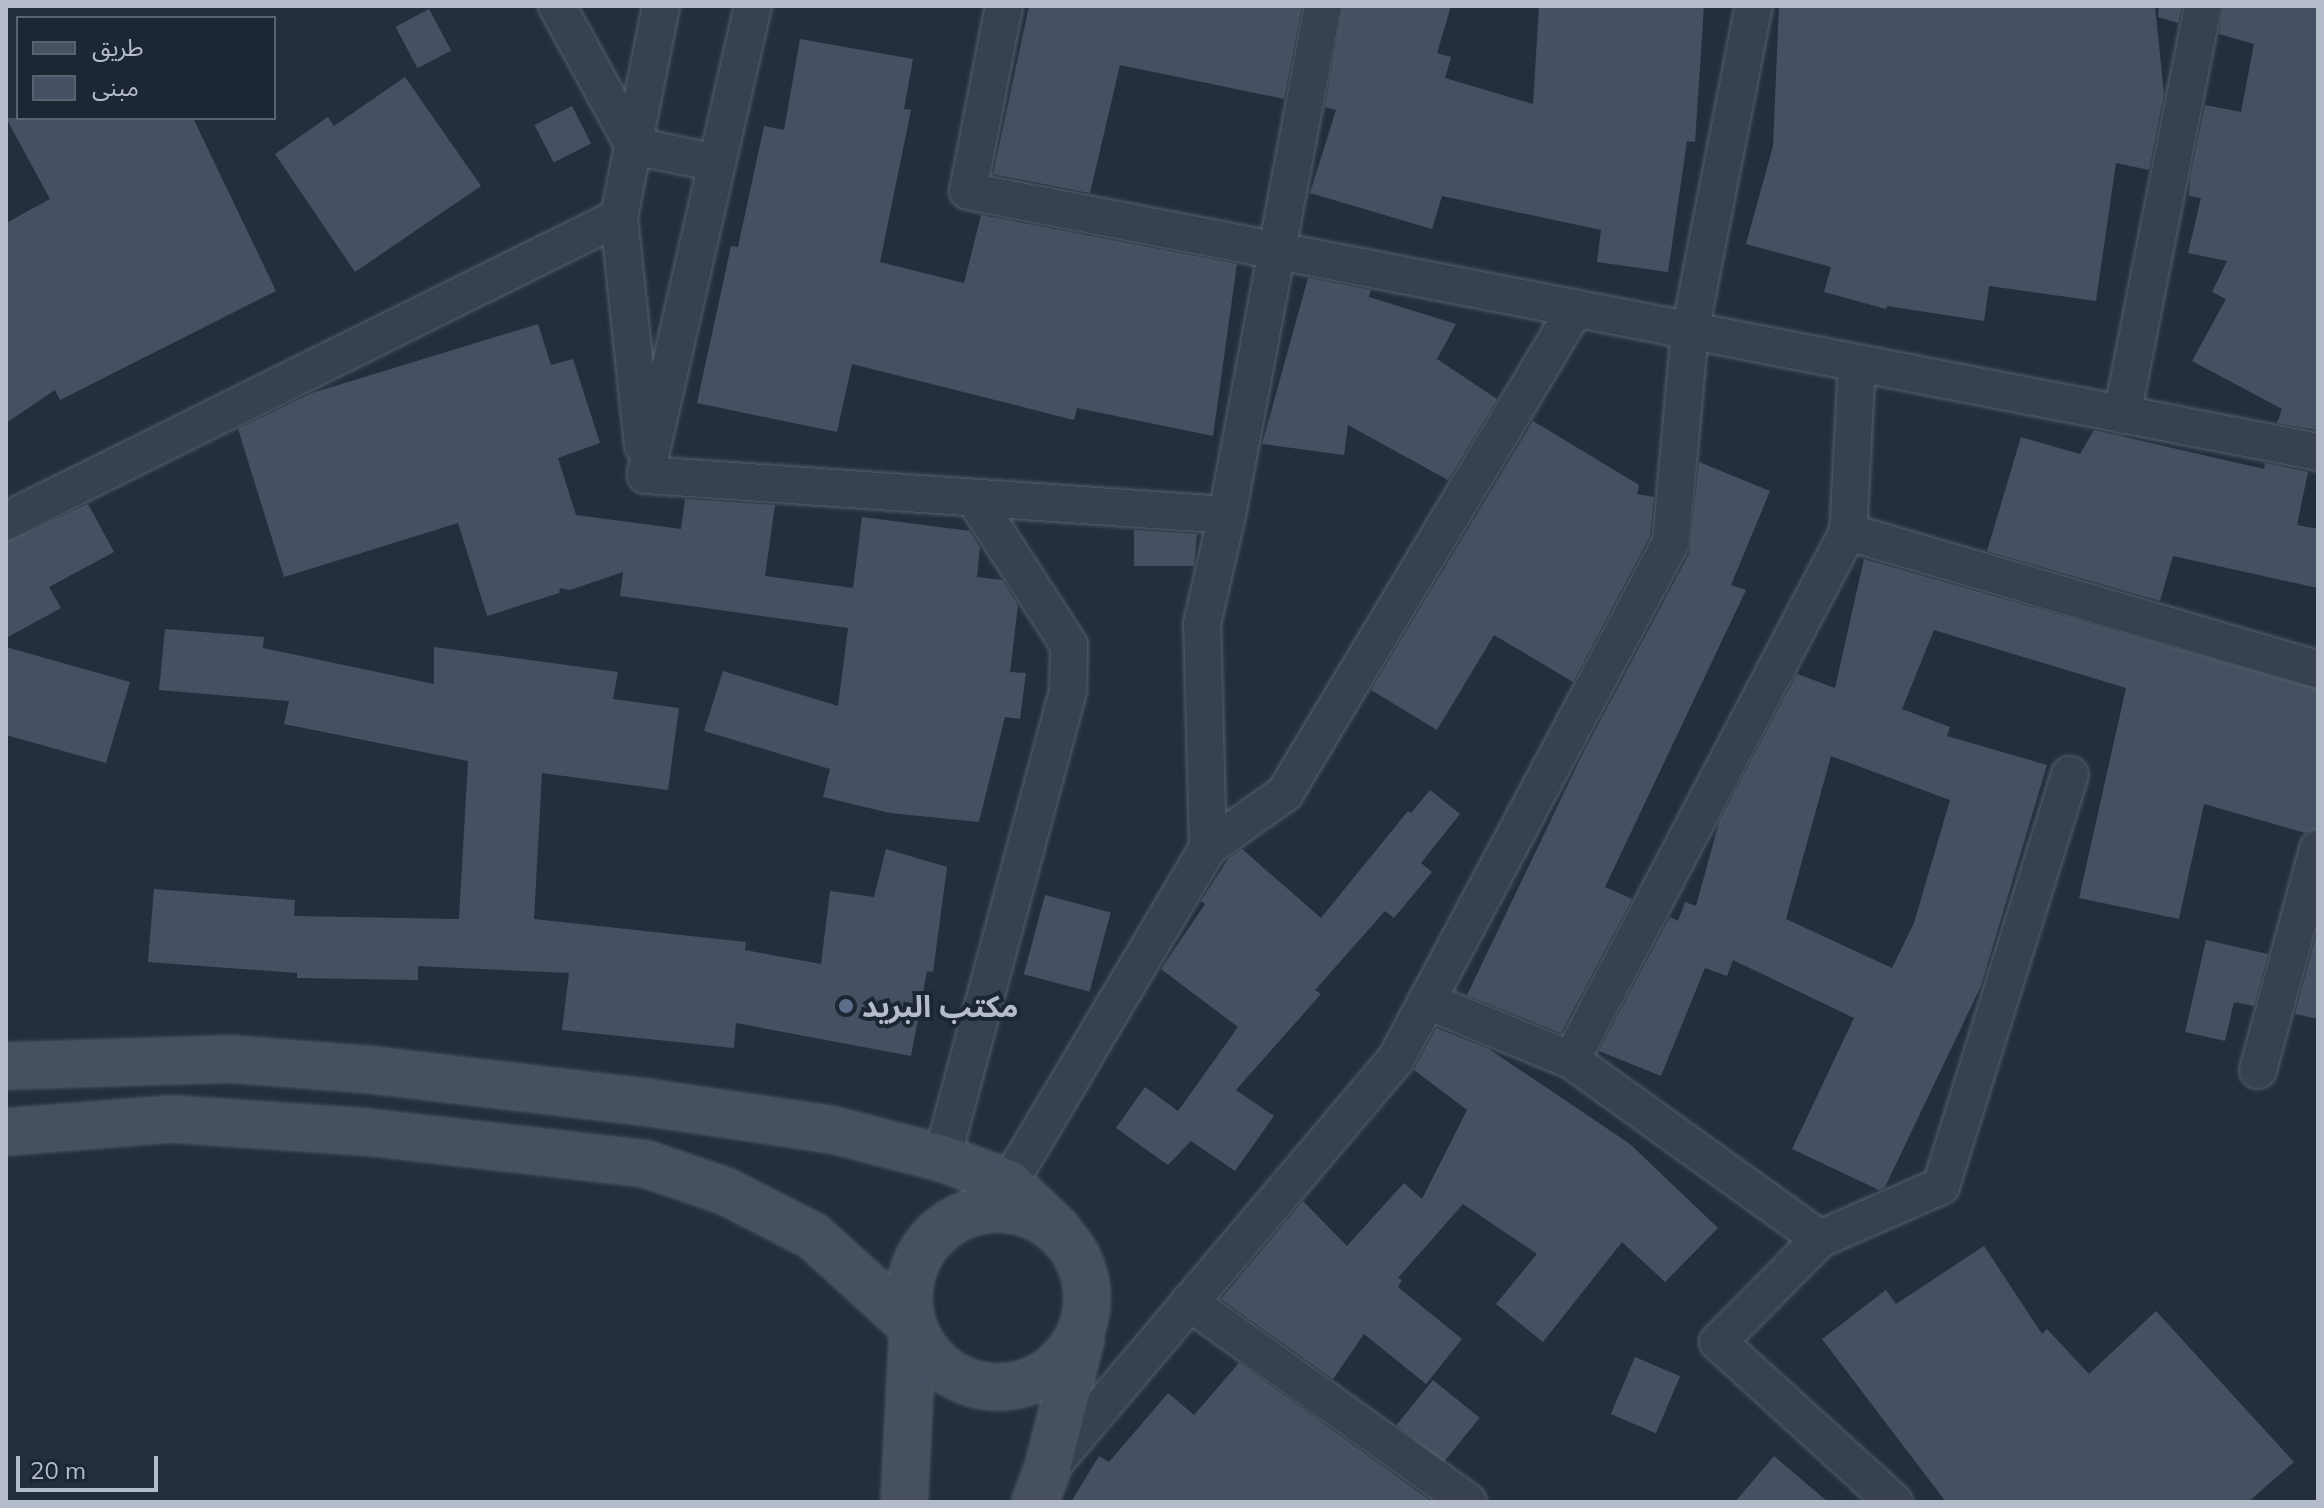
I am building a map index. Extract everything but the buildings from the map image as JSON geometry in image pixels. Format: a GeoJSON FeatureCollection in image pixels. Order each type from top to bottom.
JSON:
{"type":"FeatureCollection","features":[{"type":"Feature","properties":{"kind":"main road"},"geometry":{"type":"LineString","coordinates":[[6,1066],[230,1059],[372,1070],[651,1103],[833,1130],[942,1158],[1009,1183],[1059,1231],[1078,1255],[1087,1286],[1085,1323],[1041,1486]]}},
{"type":"Feature","properties":{"kind":"main road"},"geometry":{"type":"LineString","coordinates":[[6,1132],[172,1119],[367,1132],[646,1164],[725,1191],[813,1236],[913,1327],[928,1355],[952,1375],[989,1387],[1019,1385],[1048,1373],[1071,1351],[1085,1323]]}},
{"type":"Feature","properties":{"kind":"main road"},"geometry":{"type":"LineString","coordinates":[[904,1502],[913,1327],[908,1297],[914,1266],[930,1239],[954,1219],[984,1210],[1016,1210],[1059,1231]]}},
{"type":"Feature","properties":{"kind":"street"},"geometry":{"type":"LineString","coordinates":[[557,6],[634,146],[717,163]]}},
{"type":"Feature","properties":{"kind":"street"},"geometry":{"type":"LineString","coordinates":[[646,475],[619,217],[661,6]]}},
{"type":"Feature","properties":{"kind":"street"},"geometry":{"type":"LineString","coordinates":[[646,475],[753,6]]}},
{"type":"Feature","properties":{"kind":"street"},"geometry":{"type":"LineString","coordinates":[[1004,6],[968,191],[2318,452]]}},
{"type":"Feature","properties":{"kind":"street"},"geometry":{"type":"LineString","coordinates":[[1208,848],[1202,624],[1227,515],[1323,6]]}},
{"type":"Feature","properties":{"kind":"street"},"geometry":{"type":"LineString","coordinates":[[1041,1486],[1189,1302],[1396,1059],[1671,542],[1690,331],[1754,6]]}},
{"type":"Feature","properties":{"kind":"street"},"geometry":{"type":"LineString","coordinates":[[2122,415],[2203,6]]}},
{"type":"Feature","properties":{"kind":"street"},"geometry":{"type":"LineString","coordinates":[[6,521],[619,217]]}},
{"type":"Feature","properties":{"kind":"street"},"geometry":{"type":"LineString","coordinates":[[1009,1183],[1208,848],[1285,793],[1575,309]]}},
{"type":"Feature","properties":{"kind":"street"},"geometry":{"type":"LineString","coordinates":[[1571,1060],[1848,532],[1857,363]]}},
{"type":"Feature","properties":{"kind":"street"},"geometry":{"type":"LineString","coordinates":[[646,475],[1227,515]]}},
{"type":"Feature","properties":{"kind":"street"},"geometry":{"type":"LineString","coordinates":[[942,1158],[1068,690],[1069,645],[974,498]]}},
{"type":"Feature","properties":{"kind":"street"},"geometry":{"type":"LineString","coordinates":[[1848,532],[2318,669]]}},
{"type":"Feature","properties":{"kind":"street"},"geometry":{"type":"LineString","coordinates":[[1894,1502],[1718,1342],[1820,1239],[1941,1186],[2070,775]]}},
{"type":"Feature","properties":{"kind":"street"},"geometry":{"type":"LineString","coordinates":[[2258,1070],[2318,849]]}},
{"type":"Feature","properties":{"kind":"street"},"geometry":{"type":"LineString","coordinates":[[1427,1001],[1571,1060],[1820,1239]]}},
{"type":"Feature","properties":{"kind":"street"},"geometry":{"type":"LineString","coordinates":[[1189,1302],[1468,1502]]}},
{"type":"Feature","properties":{"kind":"place","name":"مكتب البريد"},"geometry":{"type":"Point","coordinates":[846,1006]}}]}
